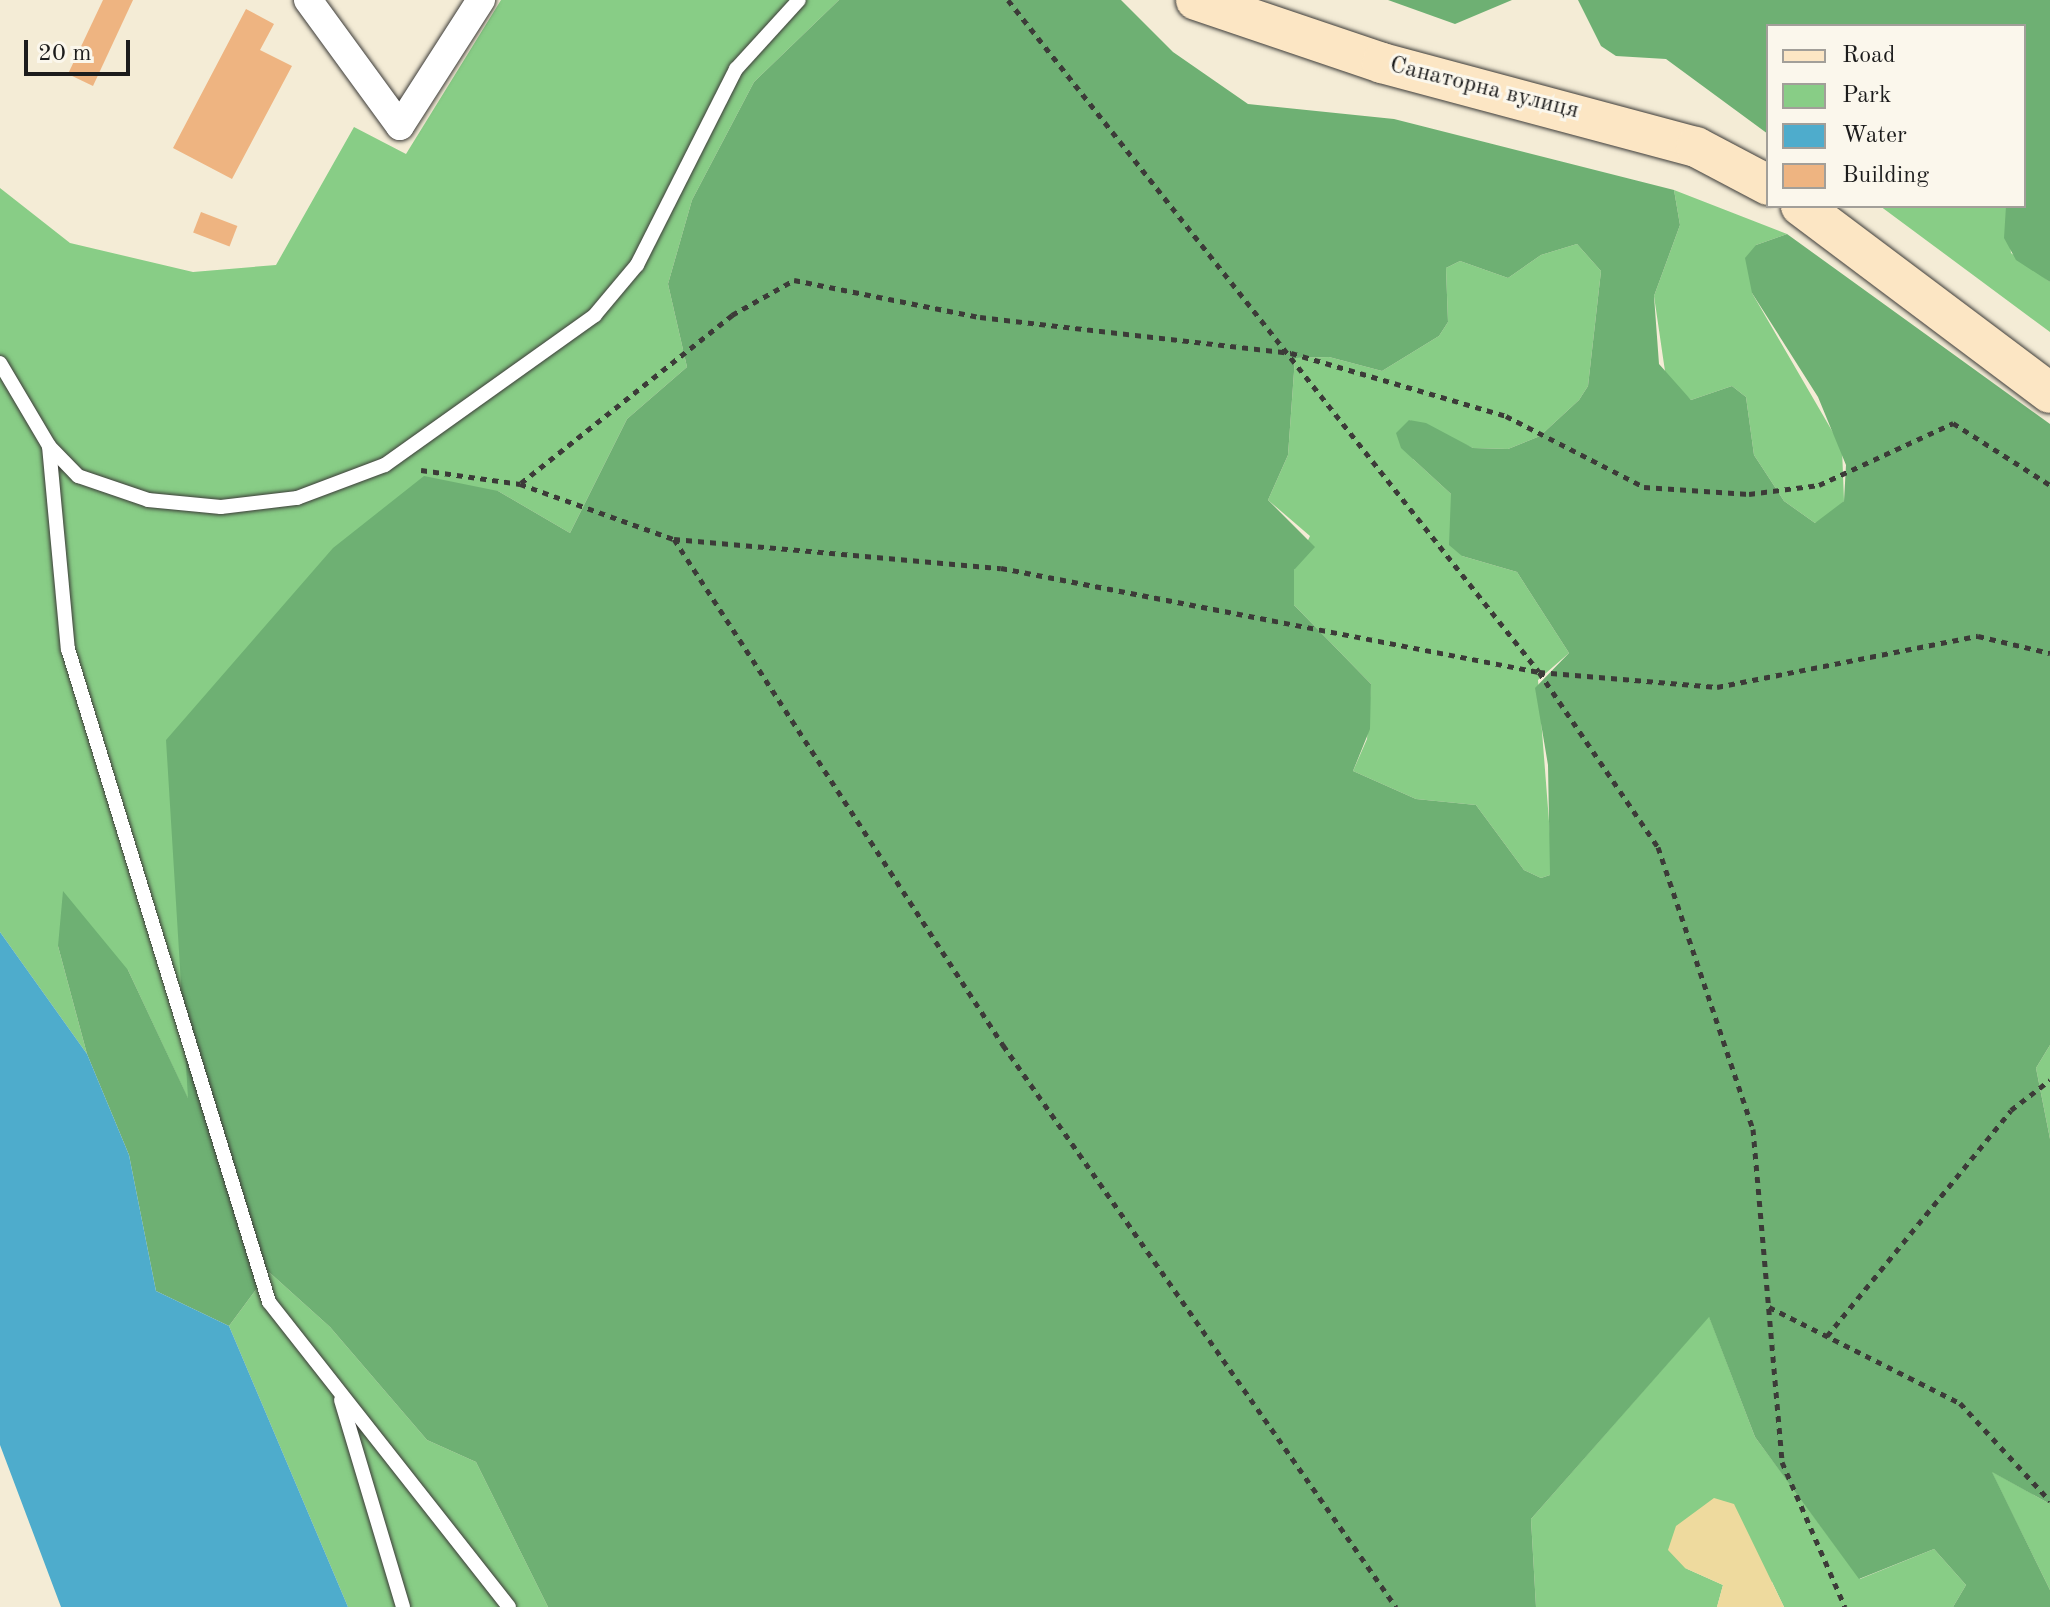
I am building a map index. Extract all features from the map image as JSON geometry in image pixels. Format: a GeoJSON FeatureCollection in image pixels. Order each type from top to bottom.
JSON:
{"type":"FeatureCollection","features":[{"type":"Feature","properties":{"kind":"main road","name":"Санаторна вулиця"},"geometry":{"type":"LineString","coordinates":[[1196,0],[1382,63],[1696,147],[1766,184]]}},
{"type":"Feature","properties":{"kind":"main road"},"geometry":{"type":"LineString","coordinates":[[1804,208],[2050,393]]}},
{"type":"Feature","properties":{"kind":"street"},"geometry":{"type":"LineString","coordinates":[[308,0],[400,126],[481,0]]}},
{"type":"Feature","properties":{"kind":"lane"},"geometry":{"type":"LineString","coordinates":[[0,363],[49,446],[78,476],[148,500],[221,507],[297,498],[385,465],[595,315],[637,265],[736,69],[799,0]]}},
{"type":"Feature","properties":{"kind":"lane"},"geometry":{"type":"LineString","coordinates":[[49,446],[68,649],[269,1302],[509,1607]]}},
{"type":"Feature","properties":{"kind":"lane"},"geometry":{"type":"LineString","coordinates":[[338,1391],[403,1607]]}},
{"type":"Feature","properties":{"kind":"path"},"geometry":{"type":"LineString","coordinates":[[1008,0],[1291,353],[1539,672],[1658,847],[1753,1129],[1782,1462],[1845,1607]]}},
{"type":"Feature","properties":{"kind":"path"},"geometry":{"type":"LineString","coordinates":[[520,484],[732,315],[794,280],[980,317],[1291,353],[1506,416],[1644,487],[1749,494],[1819,485],[1953,423],[2050,485]]}},
{"type":"Feature","properties":{"kind":"path"},"geometry":{"type":"LineString","coordinates":[[385,465],[520,484],[674,539],[1001,568],[1539,672],[1717,687],[1978,636],[2050,653]]}},
{"type":"Feature","properties":{"kind":"path"},"geometry":{"type":"LineString","coordinates":[[674,539],[1003,1045],[1396,1607]]}},
{"type":"Feature","properties":{"kind":"path"},"geometry":{"type":"LineString","coordinates":[[1827,1336],[2011,1110],[2050,1080]]}},
{"type":"Feature","properties":{"kind":"path"},"geometry":{"type":"LineString","coordinates":[[1768,1307],[1960,1403],[2050,1501]]}},
{"type":"Feature","properties":{"kind":"green space"},"geometry":{"type":"Polygon","coordinates":[[[501,0],[839,0],[754,82],[692,200],[668,284],[687,367],[627,419],[570,533],[498,491],[189,1101],[128,970],[58,946],[87,1054],[0,932],[0,188],[70,243],[193,272],[276,265],[354,127],[406,154],[501,0]]]}},
{"type":"Feature","properties":{"kind":"green space"},"geometry":{"type":"Polygon","coordinates":[[[839,0],[1121,0],[1173,52],[1248,104],[1394,119],[1674,190],[1680,225],[1654,296],[1659,364],[1691,400],[1732,386],[1746,397],[1754,455],[1784,501],[1815,523],[1844,501],[1846,465],[1818,397],[1752,293],[1745,258],[1756,245],[1787,234],[2050,424],[2050,1045],[2036,1068],[2050,1139],[2050,1504],[1992,1472],[2050,1590],[2050,1607],[1953,1607],[1966,1585],[1934,1549],[1859,1579],[1755,1437],[1709,1317],[1531,1519],[1536,1607],[548,1607],[476,1462],[427,1440],[330,1327],[269,1272],[229,1326],[156,1291],[129,1155],[87,1054],[58,946],[63,891],[128,970],[188,1098],[166,740],[333,548],[424,476],[498,491],[570,533],[627,419],[687,367],[668,284],[692,200],[754,82],[839,0]],[[1577,244],[1541,255],[1508,278],[1460,261],[1446,268],[1448,322],[1439,336],[1382,371],[1329,357],[1295,358],[1288,455],[1268,500],[1315,547],[1294,570],[1294,605],[1371,684],[1370,729],[1353,771],[1416,799],[1476,805],[1524,870],[1541,878],[1550,875],[1548,765],[1535,688],[1569,653],[1517,572],[1462,556],[1449,545],[1451,494],[1401,448],[1396,433],[1409,420],[1426,423],[1473,448],[1508,449],[1540,436],[1579,400],[1588,386],[1601,271],[1577,244]]]}},
{"type":"Feature","properties":{"kind":"green space"},"geometry":{"type":"Polygon","coordinates":[[[1388,0],[1512,0],[1455,24],[1388,0]]]}},
{"type":"Feature","properties":{"kind":"green space"},"geometry":{"type":"Polygon","coordinates":[[[1578,0],[2050,0],[2050,282],[2016,260],[2004,238],[2006,208],[2026,208],[2026,24],[1766,24],[1766,133],[1666,59],[1616,56],[1601,46],[1578,0]]]}},
{"type":"Feature","properties":{"kind":"green space"},"geometry":{"type":"Polygon","coordinates":[[[1674,190],[1787,234],[1756,245],[1752,293],[1842,448],[1844,501],[1831,517],[1815,523],[1784,501],[1754,455],[1746,397],[1732,386],[1691,400],[1666,378],[1654,296],[1680,225],[1674,190]]]}},
{"type":"Feature","properties":{"kind":"green space"},"geometry":{"type":"Polygon","coordinates":[[[1883,208],[2006,208],[2011,253],[2050,282],[2050,332],[1883,208]]]}},
{"type":"Feature","properties":{"kind":"green space"},"geometry":{"type":"Polygon","coordinates":[[[1577,244],[1601,271],[1588,386],[1579,400],[1540,436],[1508,449],[1473,448],[1409,420],[1413,459],[1451,494],[1462,556],[1517,572],[1569,653],[1538,680],[1551,847],[1550,875],[1541,878],[1524,870],[1476,805],[1416,799],[1353,771],[1367,739],[1371,684],[1294,605],[1294,570],[1310,536],[1268,500],[1288,455],[1295,358],[1329,357],[1382,371],[1439,336],[1448,322],[1446,268],[1460,261],[1508,278],[1541,255],[1577,244]]]}},
{"type":"Feature","properties":{"kind":"green space"},"geometry":{"type":"Polygon","coordinates":[[[2050,1045],[2050,1139],[2036,1068],[2050,1045]]]}},
{"type":"Feature","properties":{"kind":"green space"},"geometry":{"type":"Polygon","coordinates":[[[269,1272],[330,1327],[427,1440],[476,1462],[548,1607],[348,1607],[229,1326],[269,1272]]]}},
{"type":"Feature","properties":{"kind":"green space"},"geometry":{"type":"Polygon","coordinates":[[[1709,1316],[1755,1437],[1860,1579],[1934,1549],[1966,1585],[1953,1607],[1784,1607],[1772,1582],[1685,1568],[1723,1585],[1717,1607],[1536,1607],[1531,1519],[1709,1316]]]}},
{"type":"Feature","properties":{"kind":"green space"},"geometry":{"type":"Polygon","coordinates":[[[1991,1471],[2050,1504],[2050,1590],[1991,1471]]]}},
{"type":"Feature","properties":{"kind":"sand"},"geometry":{"type":"Polygon","coordinates":[[[1714,1498],[1734,1504],[1784,1607],[1717,1607],[1723,1585],[1685,1568],[1668,1550],[1676,1526],[1714,1498]]]}},
{"type":"Feature","properties":{"kind":"water"},"geometry":{"type":"Polygon","coordinates":[[[0,932],[87,1054],[129,1155],[156,1291],[229,1326],[348,1607],[61,1607],[0,1445],[0,932]]]}},
{"type":"Feature","properties":{"kind":"building"},"geometry":{"type":"Polygon","coordinates":[[[103,0],[133,0],[93,86],[68,74],[103,0]]]}},
{"type":"Feature","properties":{"kind":"building"},"geometry":{"type":"Polygon","coordinates":[[[246,9],[274,24],[260,50],[292,66],[232,179],[173,148],[246,9]]]}},
{"type":"Feature","properties":{"kind":"building"},"geometry":{"type":"Polygon","coordinates":[[[201,212],[237,226],[230,247],[193,233],[201,212]]]}}]}
